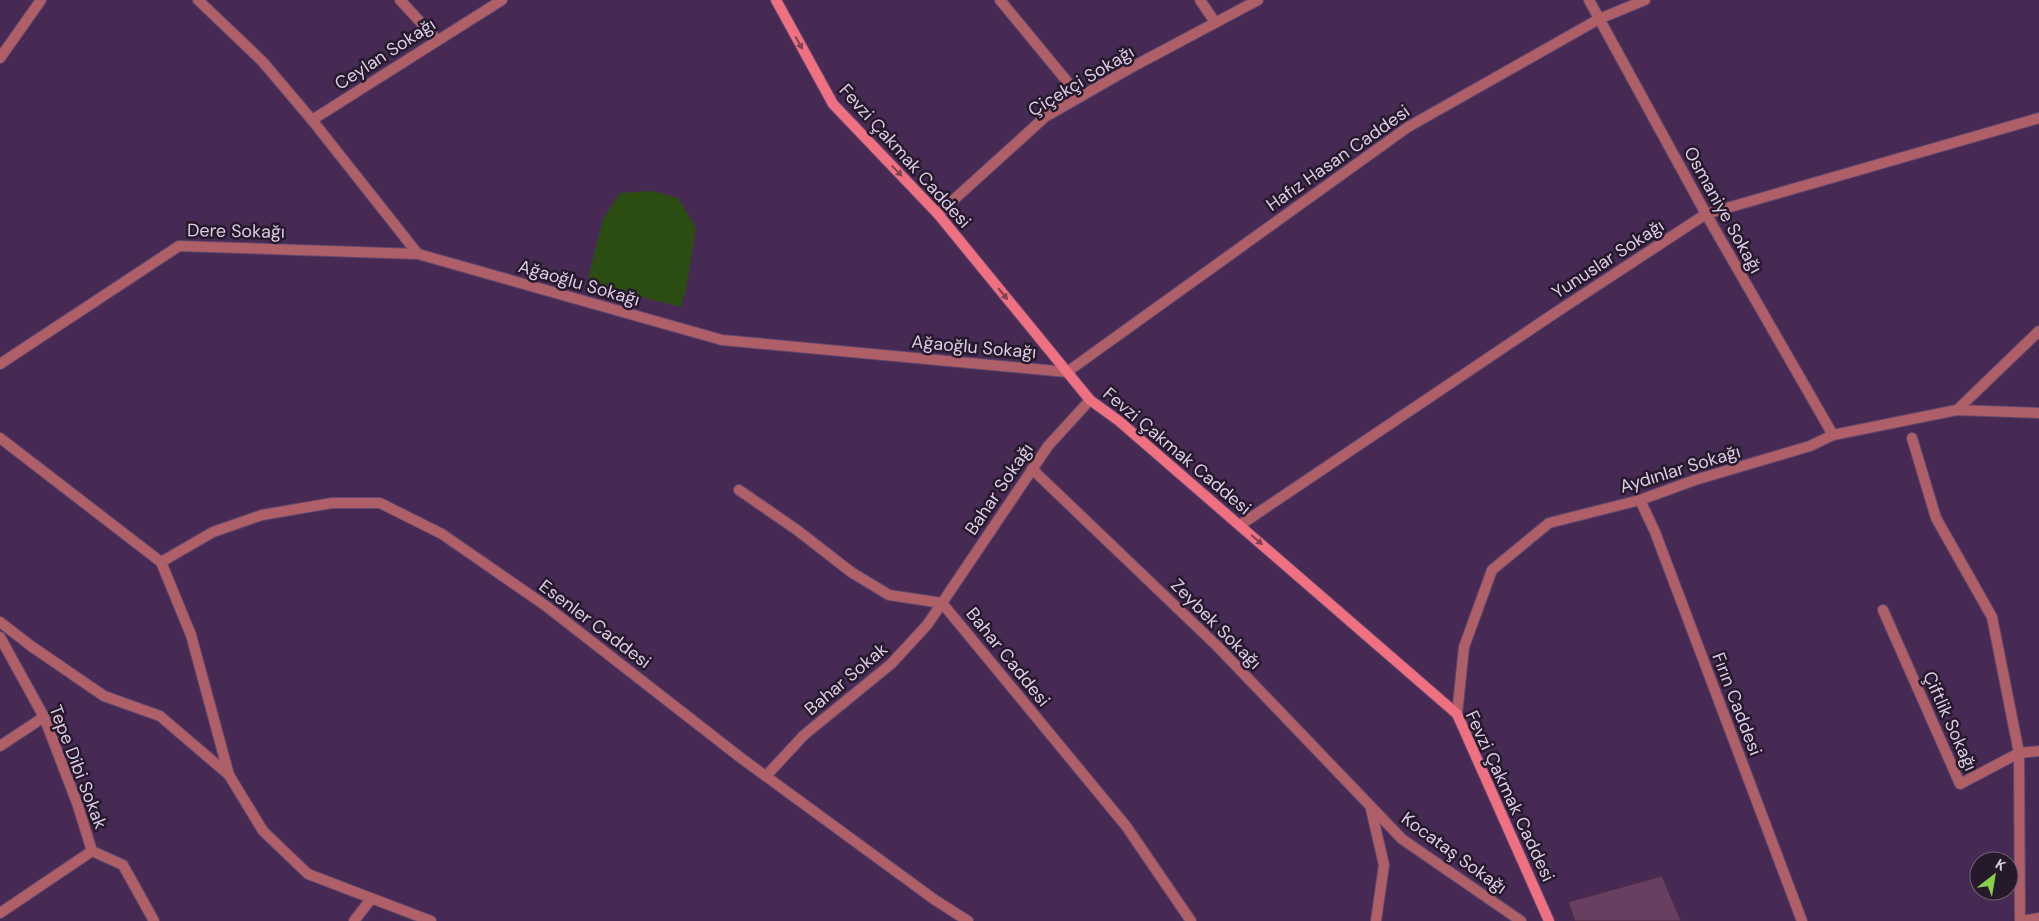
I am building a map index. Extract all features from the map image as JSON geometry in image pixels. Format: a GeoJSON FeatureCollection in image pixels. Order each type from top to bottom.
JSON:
{"type":"FeatureCollection","features":[{"type":"Feature","properties":{"kind":"main road","name":"Fevzi Çakmak Caddesi"},"geometry":{"type":"LineString","coordinates":[[776,0],[833,104],[938,214],[1090,400],[1120,421],[1457,714],[1549,921]]}},
{"type":"Feature","properties":{"kind":"street"},"geometry":{"type":"LineString","coordinates":[[0,58],[41,0]]}},
{"type":"Feature","properties":{"kind":"street"},"geometry":{"type":"LineString","coordinates":[[198,0],[262,62],[312,120],[418,254]]}},
{"type":"Feature","properties":{"kind":"street"},"geometry":{"type":"LineString","coordinates":[[400,0],[436,40]]}},
{"type":"Feature","properties":{"kind":"street","name":"Ceylan Sokağı"},"geometry":{"type":"LineString","coordinates":[[312,120],[502,0]]}},
{"type":"Feature","properties":{"kind":"street"},"geometry":{"type":"LineString","coordinates":[[1000,0],[1080,97]]}},
{"type":"Feature","properties":{"kind":"street"},"geometry":{"type":"LineString","coordinates":[[1200,0],[1214,22]]}},
{"type":"Feature","properties":{"kind":"street","name":"Çiçekçi Sokağı"},"geometry":{"type":"LineString","coordinates":[[938,214],[1045,117],[1214,22],[1258,0]]}},
{"type":"Feature","properties":{"kind":"street","name":"Osmaniye Sokağı"},"geometry":{"type":"LineString","coordinates":[[1589,0],[1706,214],[1833,435]]}},
{"type":"Feature","properties":{"kind":"street","name":"Hafız Hasan Caddesi"},"geometry":{"type":"LineString","coordinates":[[1067,372],[1408,127],[1599,19],[1645,0]]}},
{"type":"Feature","properties":{"kind":"street","name":"Yunuslar Sokağı"},"geometry":{"type":"LineString","coordinates":[[1240,525],[1706,214],[2039,118]]}},
{"type":"Feature","properties":{"kind":"street","name":"Dere Sokağı"},"geometry":{"type":"LineString","coordinates":[[0,364],[179,246],[418,254]]}},
{"type":"Feature","properties":{"kind":"street","name":"Ağaoğlu Sokağı"},"geometry":{"type":"LineString","coordinates":[[418,254],[722,340],[1067,372]]}},
{"type":"Feature","properties":{"kind":"street"},"geometry":{"type":"LineString","coordinates":[[1957,410],[2039,331]]}},
{"type":"Feature","properties":{"kind":"street","name":"Bahar Sokağı"},"geometry":{"type":"LineString","coordinates":[[942,602],[1048,446],[1090,400]]}},
{"type":"Feature","properties":{"kind":"street","name":"Aydınlar Sokağı"},"geometry":{"type":"LineString","coordinates":[[1457,714],[1464,647],[1492,570],[1549,523],[1640,500],[1695,480],[1810,446],[1833,435],[1957,410],[2039,413]]}},
{"type":"Feature","properties":{"kind":"street"},"geometry":{"type":"LineString","coordinates":[[0,438],[161,562],[191,635],[229,775],[263,831],[308,874],[431,921]]}},
{"type":"Feature","properties":{"kind":"street"},"geometry":{"type":"LineString","coordinates":[[1912,438],[1936,518],[1992,617],[2019,753],[2021,921],[2039,918]]}},
{"type":"Feature","properties":{"kind":"street","name":"Zeybek Sokağı"},"geometry":{"type":"LineString","coordinates":[[1032,469],[1217,646],[1370,808]]}},
{"type":"Feature","properties":{"kind":"street","name":"Bahar Caddesi"},"geometry":{"type":"LineString","coordinates":[[738,490],[797,530],[851,572],[889,595],[942,602],[1126,826],[1191,921]]}},
{"type":"Feature","properties":{"kind":"street","name":"Fırın Caddesi"},"geometry":{"type":"LineString","coordinates":[[1640,500],[1655,532],[1802,921]]}},
{"type":"Feature","properties":{"kind":"street","name":"Esenler Caddesi"},"geometry":{"type":"LineString","coordinates":[[161,562],[213,532],[262,514],[332,503],[380,502],[442,534],[546,606],[766,776],[936,900],[968,921]]}},
{"type":"Feature","properties":{"kind":"street","name":"Bahar Sokak"},"geometry":{"type":"LineString","coordinates":[[766,776],[804,735],[891,664],[927,624],[942,602]]}},
{"type":"Feature","properties":{"kind":"street","name":"Çiftlik Sokağı"},"geometry":{"type":"LineString","coordinates":[[1883,610],[1960,784],[2019,753]]}},
{"type":"Feature","properties":{"kind":"street"},"geometry":{"type":"LineString","coordinates":[[0,622],[31,646],[104,696],[160,716],[229,775]]}},
{"type":"Feature","properties":{"kind":"street","name":"Tepe Dibi Sokak"},"geometry":{"type":"LineString","coordinates":[[0,637],[44,716],[78,804],[92,851],[123,865],[154,921]]}},
{"type":"Feature","properties":{"kind":"street"},"geometry":{"type":"LineString","coordinates":[[0,746],[44,716]]}},
{"type":"Feature","properties":{"kind":"street"},"geometry":{"type":"LineString","coordinates":[[2019,753],[2039,751]]}},
{"type":"Feature","properties":{"kind":"street"},"geometry":{"type":"LineString","coordinates":[[1370,808],[1384,866],[1376,921]]}},
{"type":"Feature","properties":{"kind":"street","name":"Kocataş Sokağı"},"geometry":{"type":"LineString","coordinates":[[1370,808],[1402,839],[1521,921]]}},
{"type":"Feature","properties":{"kind":"street"},"geometry":{"type":"LineString","coordinates":[[0,913],[92,851]]}},
{"type":"Feature","properties":{"kind":"street"},"geometry":{"type":"LineString","coordinates":[[354,921],[370,899]]}},
{"type":"Feature","properties":{"kind":"green space"},"geometry":{"type":"Polygon","coordinates":[[[652,191],[678,198],[696,228],[686,290],[681,307],[587,283],[603,219],[620,193],[652,191]]]}},
{"type":"Feature","properties":{"kind":"building"},"geometry":{"type":"Polygon","coordinates":[[[1662,876],[1681,921],[1575,921],[1568,902],[1662,876]]]}}]}
